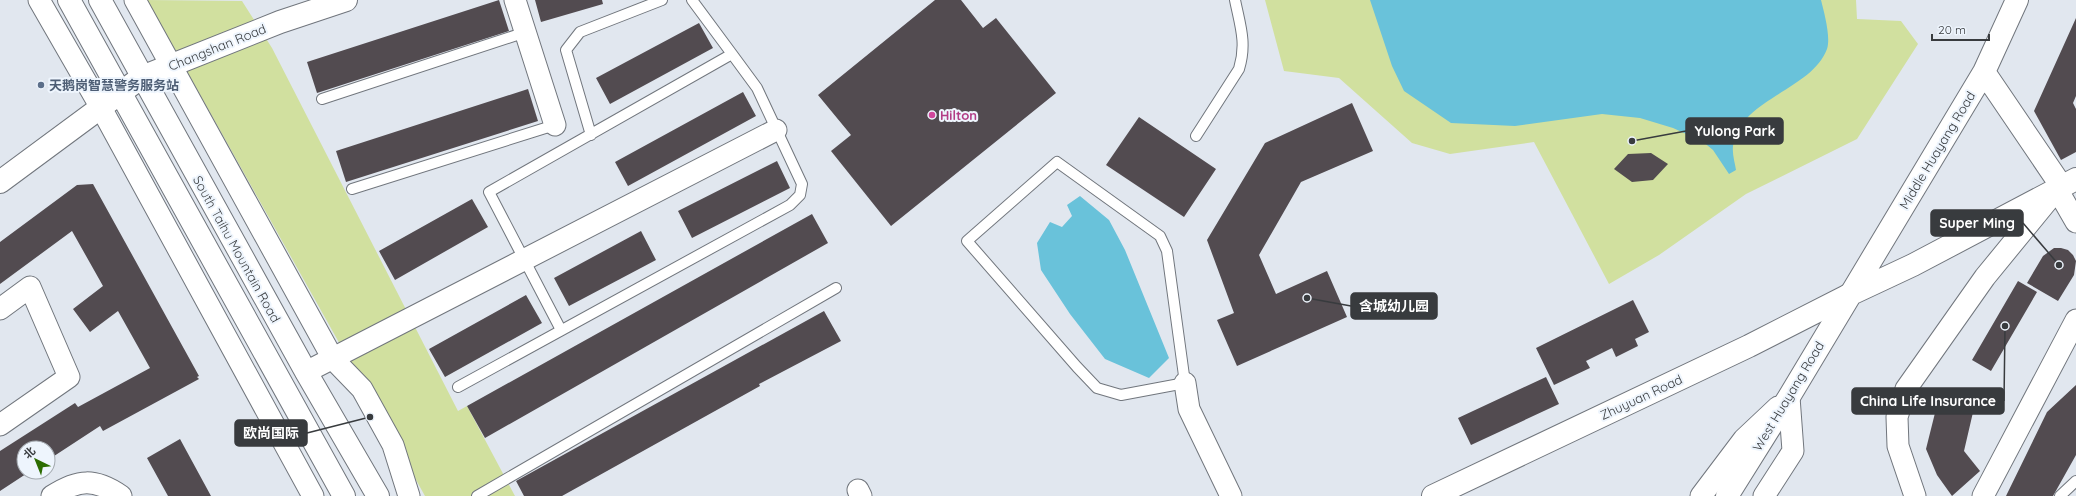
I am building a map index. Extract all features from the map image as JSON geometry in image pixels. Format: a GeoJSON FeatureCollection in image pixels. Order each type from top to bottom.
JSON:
{"type":"FeatureCollection","features":[{"type":"Feature","properties":{"kind":"main road","name":"South Taihu Mountain Road"},"geometry":{"type":"LineString","coordinates":[[68,0],[341,491]]}},
{"type":"Feature","properties":{"kind":"main road","name":"South Taihu Mountain Road"},"geometry":{"type":"LineString","coordinates":[[100,0],[306,372],[378,496]]}},
{"type":"Feature","properties":{"kind":"main road","name":"Changshan Road"},"geometry":{"type":"LineString","coordinates":[[0,182],[100,106],[142,77],[280,22],[346,0]]}},
{"type":"Feature","properties":{"kind":"main road","name":"Middle Huayang Road"},"geometry":{"type":"LineString","coordinates":[[1849,296],[1984,72],[2017,0]]}},
{"type":"Feature","properties":{"kind":"main road"},"geometry":{"type":"LineString","coordinates":[[1984,72],[2065,185]]}},
{"type":"Feature","properties":{"kind":"main road","name":"Zhuyuan Road"},"geometry":{"type":"LineString","coordinates":[[1435,495],[1749,346],[1919,261],[2065,185]]}},
{"type":"Feature","properties":{"kind":"main road","name":"West Huayang Road"},"geometry":{"type":"LineString","coordinates":[[1727,496],[1789,397],[1849,296]]}},
{"type":"Feature","properties":{"kind":"street"},"geometry":{"type":"LineString","coordinates":[[38,0],[100,106],[315,496],[341,491]]}},
{"type":"Feature","properties":{"kind":"street"},"geometry":{"type":"LineString","coordinates":[[135,0],[333,359],[362,389],[390,439],[409,496]]}},
{"type":"Feature","properties":{"kind":"street"},"geometry":{"type":"LineString","coordinates":[[515,0],[555,125]]}},
{"type":"Feature","properties":{"kind":"street"},"geometry":{"type":"LineString","coordinates":[[306,372],[776,130]]}},
{"type":"Feature","properties":{"kind":"street"},"geometry":{"type":"LineString","coordinates":[[2065,185],[2076,222]]}},
{"type":"Feature","properties":{"kind":"street"},"geometry":{"type":"LineString","coordinates":[[1915,496],[1898,446],[1897,417],[1906,389],[1985,277],[2065,185]]}},
{"type":"Feature","properties":{"kind":"street"},"geometry":{"type":"LineString","coordinates":[[0,309],[30,287],[69,377],[0,425]]}},
{"type":"Feature","properties":{"kind":"street"},"geometry":{"type":"LineString","coordinates":[[1983,496],[2076,320]]}},
{"type":"Feature","properties":{"kind":"street"},"geometry":{"type":"LineString","coordinates":[[1185,383],[1189,409],[1231,496]]}},
{"type":"Feature","properties":{"kind":"street"},"geometry":{"type":"LineString","coordinates":[[1701,496],[1744,439],[1789,397]]}},
{"type":"Feature","properties":{"kind":"street"},"geometry":{"type":"LineString","coordinates":[[1764,496],[1793,451],[1789,397]]}},
{"type":"Feature","properties":{"kind":"street"},"geometry":{"type":"LineString","coordinates":[[52,496],[65,487],[84,482],[103,485],[121,496]]}},
{"type":"Feature","properties":{"kind":"lane"},"geometry":{"type":"LineString","coordinates":[[591,135],[566,50],[580,32],[662,0]]}},
{"type":"Feature","properties":{"kind":"lane"},"geometry":{"type":"LineString","coordinates":[[458,387],[790,205],[800,195],[802,184],[757,88],[692,0]]}},
{"type":"Feature","properties":{"kind":"lane"},"geometry":{"type":"LineString","coordinates":[[1196,136],[1239,69],[1243,57],[1244,45],[1234,0]]}},
{"type":"Feature","properties":{"kind":"lane"},"geometry":{"type":"LineString","coordinates":[[322,99],[526,32]]}},
{"type":"Feature","properties":{"kind":"lane"},"geometry":{"type":"LineString","coordinates":[[561,330],[489,192],[732,54]]}},
{"type":"Feature","properties":{"kind":"lane"},"geometry":{"type":"LineString","coordinates":[[352,189],[555,125]]}},
{"type":"Feature","properties":{"kind":"lane"},"geometry":{"type":"LineString","coordinates":[[1057,162],[1160,236],[1167,251],[1185,383],[1121,395],[1097,388],[967,241],[1057,162]]}},
{"type":"Feature","properties":{"kind":"lane"},"geometry":{"type":"LineString","coordinates":[[477,496],[836,288]]}},
{"type":"Feature","properties":{"kind":"lane"},"geometry":{"type":"LineString","coordinates":[[2060,496],[2076,481]]}},
{"type":"Feature","properties":{"kind":"green space"},"geometry":{"type":"Polygon","coordinates":[[[147,0],[242,1],[272,48],[458,411],[467,406],[515,496],[425,496],[147,0]]]}},
{"type":"Feature","properties":{"kind":"green space"},"geometry":{"type":"Polygon","coordinates":[[[1265,0],[1856,0],[1857,19],[1901,21],[1918,44],[1857,139],[1746,194],[1659,255],[1609,284],[1534,142],[1450,154],[1412,143],[1339,78],[1284,71],[1265,0]]]}},
{"type":"Feature","properties":{"kind":"water"},"geometry":{"type":"Polygon","coordinates":[[[1370,0],[1821,0],[1827,24],[1828,44],[1827,49],[1819,63],[1807,75],[1748,116],[1738,130],[1733,146],[1736,170],[1729,174],[1713,150],[1702,141],[1673,128],[1640,118],[1602,114],[1515,126],[1451,123],[1404,91],[1392,66],[1370,0]]]}},
{"type":"Feature","properties":{"kind":"water"},"geometry":{"type":"Polygon","coordinates":[[[1080,196],[1109,220],[1125,250],[1169,358],[1149,378],[1105,359],[1070,314],[1041,270],[1037,243],[1050,222],[1062,227],[1072,216],[1067,205],[1080,196]]]}},
{"type":"Feature","properties":{"kind":"building"},"geometry":{"type":"Polygon","coordinates":[[[499,0],[509,31],[317,93],[307,62],[499,0]]]}},
{"type":"Feature","properties":{"kind":"building"},"geometry":{"type":"Polygon","coordinates":[[[535,0],[602,0],[603,4],[541,22],[535,0]]]}},
{"type":"Feature","properties":{"kind":"building","name":"Hilton"},"geometry":{"type":"Polygon","coordinates":[[[935,0],[961,0],[983,28],[996,18],[1056,93],[891,226],[831,151],[851,135],[818,95],[935,0]]]}},
{"type":"Feature","properties":{"kind":"building"},"geometry":{"type":"Polygon","coordinates":[[[2076,18],[2076,96],[2073,103],[2076,109],[2076,152],[2061,160],[2034,111],[2076,18]]]}},
{"type":"Feature","properties":{"kind":"building"},"geometry":{"type":"Polygon","coordinates":[[[699,23],[713,48],[610,104],[596,78],[699,23]]]}},
{"type":"Feature","properties":{"kind":"building"},"geometry":{"type":"Polygon","coordinates":[[[528,89],[538,121],[346,182],[336,151],[528,89]]]}},
{"type":"Feature","properties":{"kind":"building"},"geometry":{"type":"Polygon","coordinates":[[[743,92],[756,116],[628,186],[615,162],[743,92]]]}},
{"type":"Feature","properties":{"kind":"building"},"geometry":{"type":"Polygon","coordinates":[[[1352,103],[1373,151],[1301,182],[1259,255],[1276,294],[1327,271],[1347,317],[1237,366],[1217,320],[1234,313],[1207,240],[1265,143],[1352,103]]]}},
{"type":"Feature","properties":{"kind":"building"},"geometry":{"type":"Polygon","coordinates":[[[1139,117],[1216,169],[1184,217],[1106,165],[1139,117]]]}},
{"type":"Feature","properties":{"kind":"building"},"geometry":{"type":"Polygon","coordinates":[[[1651,153],[1668,164],[1653,180],[1632,182],[1614,169],[1628,154],[1651,153]]]}},
{"type":"Feature","properties":{"kind":"building"},"geometry":{"type":"Polygon","coordinates":[[[777,161],[790,188],[692,238],[678,211],[777,161]]]}},
{"type":"Feature","properties":{"kind":"building"},"geometry":{"type":"Polygon","coordinates":[[[93,184],[199,376],[197,377],[199,379],[103,431],[100,426],[56,455],[56,440],[17,440],[75,403],[78,407],[150,368],[118,311],[90,332],[73,309],[103,286],[72,231],[0,284],[0,242],[77,185],[93,184]]]}},
{"type":"Feature","properties":{"kind":"building"},"geometry":{"type":"Polygon","coordinates":[[[472,199],[488,227],[395,280],[379,251],[472,199]]]}},
{"type":"Feature","properties":{"kind":"building"},"geometry":{"type":"Polygon","coordinates":[[[812,214],[828,243],[485,438],[467,406],[812,214]]]}},
{"type":"Feature","properties":{"kind":"building"},"geometry":{"type":"Polygon","coordinates":[[[641,231],[656,260],[569,306],[554,278],[641,231]]]}},
{"type":"Feature","properties":{"kind":"building"},"geometry":{"type":"Polygon","coordinates":[[[2054,248],[2068,250],[2076,261],[2074,275],[2058,301],[2027,283],[2043,256],[2054,248]]]}},
{"type":"Feature","properties":{"kind":"building"},"geometry":{"type":"Polygon","coordinates":[[[2018,281],[2037,292],[1991,371],[1972,360],[2018,281]]]}},
{"type":"Feature","properties":{"kind":"building"},"geometry":{"type":"Polygon","coordinates":[[[526,295],[542,323],[445,377],[429,349],[526,295]]]}},
{"type":"Feature","properties":{"kind":"building"},"geometry":{"type":"Polygon","coordinates":[[[1633,300],[1649,332],[1635,339],[1638,346],[1616,357],[1612,348],[1586,361],[1590,368],[1554,385],[1536,348],[1633,300]]]}},
{"type":"Feature","properties":{"kind":"building"},"geometry":{"type":"Polygon","coordinates":[[[824,311],[841,341],[759,384],[760,386],[562,496],[524,496],[516,481],[824,311]]]}},
{"type":"Feature","properties":{"kind":"building"},"geometry":{"type":"Polygon","coordinates":[[[1546,377],[1559,404],[1471,445],[1458,418],[1546,377]]]}},
{"type":"Feature","properties":{"kind":"building"},"geometry":{"type":"Polygon","coordinates":[[[2076,385],[2076,455],[2053,496],[2006,496],[2047,412],[2076,385]]]}},
{"type":"Feature","properties":{"kind":"building"},"geometry":{"type":"Polygon","coordinates":[[[1938,401],[1974,408],[1964,451],[1980,471],[1952,496],[1937,475],[1926,449],[1938,401]]]}},
{"type":"Feature","properties":{"kind":"building"},"geometry":{"type":"Polygon","coordinates":[[[180,439],[211,496],[168,496],[147,458],[180,439]]]}},
{"type":"Feature","properties":{"kind":"building"},"geometry":{"type":"Polygon","coordinates":[[[16,441],[17,480],[0,491],[0,451],[16,441]]]}},
{"type":"Feature","properties":{"kind":"place","name":"天鹅岗智慧警务服务站"},"geometry":{"type":"Point","coordinates":[41,85]}},
{"type":"Feature","properties":{"kind":"place","name":"Hilton"},"geometry":{"type":"Point","coordinates":[932,115]}},
{"type":"Feature","properties":{"kind":"place","name":"Yulong Park"},"geometry":{"type":"Point","coordinates":[1632,141]}},
{"type":"Feature","properties":{"kind":"place","name":"Super Ming"},"geometry":{"type":"Point","coordinates":[2059,265]}},
{"type":"Feature","properties":{"kind":"place","name":"含城幼儿园"},"geometry":{"type":"Point","coordinates":[1307,298]}},
{"type":"Feature","properties":{"kind":"place","name":"China Life Insurance"},"geometry":{"type":"Point","coordinates":[2005,326]}},
{"type":"Feature","properties":{"kind":"place","name":"欧尚国际"},"geometry":{"type":"Point","coordinates":[370,417]}}]}
